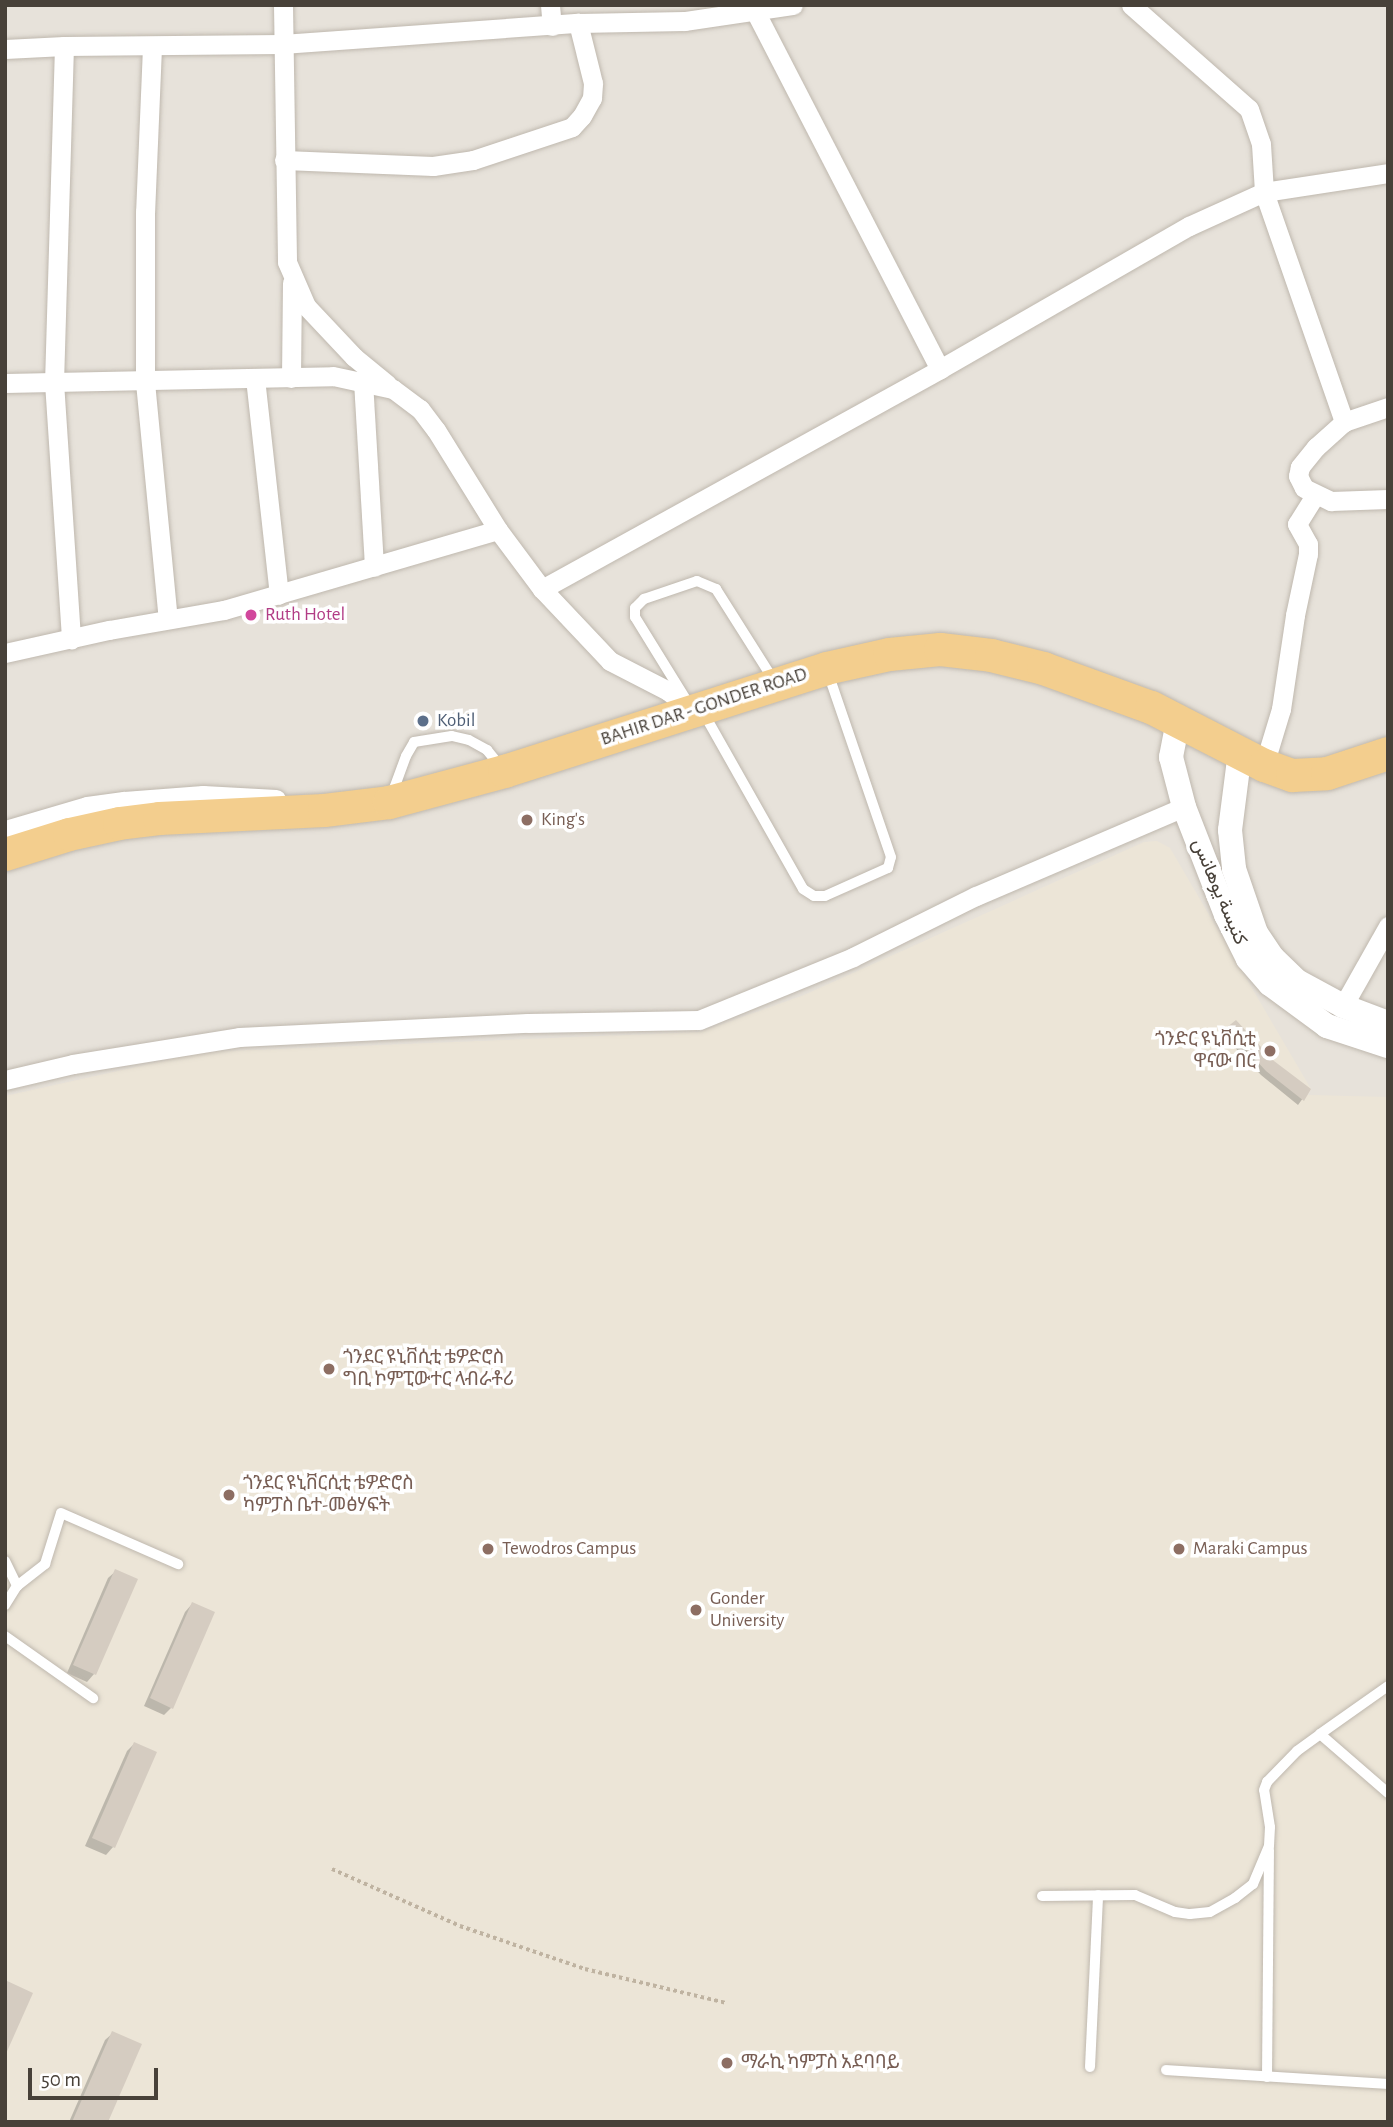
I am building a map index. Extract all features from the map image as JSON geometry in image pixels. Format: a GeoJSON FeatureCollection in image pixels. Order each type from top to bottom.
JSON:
{"type":"FeatureCollection","features":[{"type":"Feature","properties":{"kind":"highway","name":"BAHIR DAR - GONDER ROAD"},"geometry":{"type":"LineString","coordinates":[[5,854],[69,834],[118,823],[172,817],[324,810],[389,802],[504,771],[698,710],[775,682],[889,654],[940,649],[991,655],[1043,668],[1150,707],[1292,775],[1327,773],[1388,753]]}},
{"type":"Feature","properties":{"kind":"street"},"geometry":{"type":"LineString","coordinates":[[283,5],[287,262],[306,306],[354,357],[420,409],[498,530],[542,589],[610,661],[698,710]]}},
{"type":"Feature","properties":{"kind":"street"},"geometry":{"type":"LineString","coordinates":[[550,5],[552,26]]}},
{"type":"Feature","properties":{"kind":"street"},"geometry":{"type":"LineString","coordinates":[[5,49],[282,44],[578,23],[685,21],[793,5]]}},
{"type":"Feature","properties":{"kind":"street"},"geometry":{"type":"LineString","coordinates":[[1131,5],[1250,109],[1261,144],[1264,192],[1345,422]]}},
{"type":"Feature","properties":{"kind":"street"},"geometry":{"type":"LineString","coordinates":[[755,10],[940,369]]}},
{"type":"Feature","properties":{"kind":"street"},"geometry":{"type":"LineString","coordinates":[[284,160],[433,166],[473,160],[572,127],[582,116],[592,97],[593,83],[578,23]]}},
{"type":"Feature","properties":{"kind":"street"},"geometry":{"type":"LineString","coordinates":[[64,46],[54,383],[71,639]]}},
{"type":"Feature","properties":{"kind":"street"},"geometry":{"type":"LineString","coordinates":[[152,47],[145,212],[145,382],[168,619]]}},
{"type":"Feature","properties":{"kind":"street"},"geometry":{"type":"LineString","coordinates":[[542,589],[940,369],[1189,226],[1264,192],[1388,173]]}},
{"type":"Feature","properties":{"kind":"street"},"geometry":{"type":"LineString","coordinates":[[291,271],[291,377]]}},
{"type":"Feature","properties":{"kind":"street"},"geometry":{"type":"LineString","coordinates":[[5,383],[333,376],[393,389]]}},
{"type":"Feature","properties":{"kind":"street"},"geometry":{"type":"LineString","coordinates":[[255,378],[279,595]]}},
{"type":"Feature","properties":{"kind":"street"},"geometry":{"type":"LineString","coordinates":[[363,381],[374,567]]}},
{"type":"Feature","properties":{"kind":"street"},"geometry":{"type":"LineString","coordinates":[[1388,407],[1345,422],[1316,447],[1300,467],[1298,476],[1304,488],[1331,501],[1349,503],[1388,499]]}},
{"type":"Feature","properties":{"kind":"street"},"geometry":{"type":"LineString","coordinates":[[1315,495],[1297,524],[1308,544],[1308,554],[1295,615],[1282,709],[1252,758],[1231,813],[1234,869],[1256,933],[1256,953],[1297,981],[1343,1006],[1388,1023]]}},
{"type":"Feature","properties":{"kind":"street"},"geometry":{"type":"LineString","coordinates":[[5,653],[224,610],[498,530]]}},
{"type":"Feature","properties":{"kind":"street","name":"كنيسة يوهانس"},"geometry":{"type":"LineString","coordinates":[[1178,721],[1171,757],[1181,796],[1226,915],[1256,953],[1270,984],[1327,1027],[1388,1046]]}},
{"type":"Feature","properties":{"kind":"street"},"geometry":{"type":"LineString","coordinates":[[5,1080],[84,1062],[239,1037],[527,1023],[699,1020],[853,957],[1181,796]]}},
{"type":"Feature","properties":{"kind":"street"},"geometry":{"type":"LineString","coordinates":[[5,830],[87,806],[165,797],[288,800],[324,810]]}},
{"type":"Feature","properties":{"kind":"street"},"geometry":{"type":"LineString","coordinates":[[1343,1006],[1388,926]]}},
{"type":"Feature","properties":{"kind":"lane"},"geometry":{"type":"LineString","coordinates":[[775,682],[716,589],[697,581],[644,599],[635,608],[635,617],[698,710],[803,889],[814,896],[825,896],[888,868],[891,857],[826,668]]}},
{"type":"Feature","properties":{"kind":"lane"},"geometry":{"type":"LineString","coordinates":[[389,802],[414,742],[452,736],[469,740],[487,750],[504,771]]}},
{"type":"Feature","properties":{"kind":"lane"},"geometry":{"type":"LineString","coordinates":[[5,1605],[17,1587],[46,1564],[61,1513],[177,1564]]}},
{"type":"Feature","properties":{"kind":"lane"},"geometry":{"type":"LineString","coordinates":[[5,1561],[17,1587]]}},
{"type":"Feature","properties":{"kind":"lane"},"geometry":{"type":"LineString","coordinates":[[5,1636],[93,1698]]}},
{"type":"Feature","properties":{"kind":"lane"},"geometry":{"type":"LineString","coordinates":[[1267,2077],[1270,1827],[1264,1790],[1267,1782],[1297,1751],[1388,1686]]}},
{"type":"Feature","properties":{"kind":"lane"},"geometry":{"type":"LineString","coordinates":[[1320,1734],[1388,1793]]}},
{"type":"Feature","properties":{"kind":"lane"},"geometry":{"type":"LineString","coordinates":[[1042,1896],[1135,1895],[1175,1912],[1210,1912],[1252,1884],[1269,1846]]}},
{"type":"Feature","properties":{"kind":"lane"},"geometry":{"type":"LineString","coordinates":[[1090,2067],[1098,1895]]}},
{"type":"Feature","properties":{"kind":"lane"},"geometry":{"type":"LineString","coordinates":[[1166,2070],[1388,2084]]}},
{"type":"Feature","properties":{"kind":"path"},"geometry":{"type":"LineString","coordinates":[[332,1869],[460,1926],[585,1969],[727,2003]]}},
{"type":"Feature","properties":{"kind":"shaded area"},"geometry":{"type":"Polygon","coordinates":[[[5,5],[1388,5],[1388,2122],[5,2122],[5,5]]]}},
{"type":"Feature","properties":{"kind":"shaded area","name":"Gonder University"},"geometry":{"type":"Polygon","coordinates":[[[1157,841],[1170,848],[1311,1089],[1308,1095],[1388,1097],[1388,2122],[5,2122],[5,1096],[203,1052],[700,1032],[804,995],[1144,842],[1157,841]]]}},
{"type":"Feature","properties":{"kind":"building"},"geometry":{"type":"Polygon","coordinates":[[[1236,1020],[1274,1061],[1311,1089],[1304,1101],[1266,1071],[1226,1028],[1236,1020]]]}},
{"type":"Feature","properties":{"kind":"building"},"geometry":{"type":"Polygon","coordinates":[[[115,1569],[138,1579],[96,1675],[73,1665],[115,1569]]]}},
{"type":"Feature","properties":{"kind":"building"},"geometry":{"type":"Polygon","coordinates":[[[192,1602],[215,1612],[173,1709],[150,1698],[192,1602]]]}},
{"type":"Feature","properties":{"kind":"building"},"geometry":{"type":"Polygon","coordinates":[[[134,1742],[157,1752],[115,1848],[92,1838],[134,1742]]]}},
{"type":"Feature","properties":{"kind":"building"},"geometry":{"type":"Polygon","coordinates":[[[5,1980],[33,1993],[5,2056],[5,1980]]]}},
{"type":"Feature","properties":{"kind":"building"},"geometry":{"type":"Polygon","coordinates":[[[112,2031],[142,2044],[108,2122],[72,2122],[112,2031]]]}},
{"type":"Feature","properties":{"kind":"place","name":"Ruth Hotel"},"geometry":{"type":"Point","coordinates":[251,615]}},
{"type":"Feature","properties":{"kind":"place","name":"Kobil"},"geometry":{"type":"Point","coordinates":[423,721]}},
{"type":"Feature","properties":{"kind":"place","name":"King's"},"geometry":{"type":"Point","coordinates":[527,820]}},
{"type":"Feature","properties":{"kind":"place","name":"ጎንድር ዩኒቨሲቲ ዋናው በር"},"geometry":{"type":"Point","coordinates":[1270,1051]}},
{"type":"Feature","properties":{"kind":"place","name":"ጎንደር ዩኒቨሲቲ ቴዎድሮስ ግቢ ኮምፒውተር ላብራቶሪ"},"geometry":{"type":"Point","coordinates":[329,1369]}},
{"type":"Feature","properties":{"kind":"place","name":"ጎንደር ዩኒቨርሲቲ ቴዎድሮስ ካምፓስ ቤተ-መፅሃፍት"},"geometry":{"type":"Point","coordinates":[229,1495]}},
{"type":"Feature","properties":{"kind":"place","name":"Tewodros Campus"},"geometry":{"type":"Point","coordinates":[488,1549]}},
{"type":"Feature","properties":{"kind":"place","name":"Maraki Campus"},"geometry":{"type":"Point","coordinates":[1179,1549]}},
{"type":"Feature","properties":{"kind":"place","name":"Gonder University"},"geometry":{"type":"Point","coordinates":[696,1610]}},
{"type":"Feature","properties":{"kind":"place","name":"ማራኪ ካምፓስ አደባባይ"},"geometry":{"type":"Point","coordinates":[727,2063]}}]}
